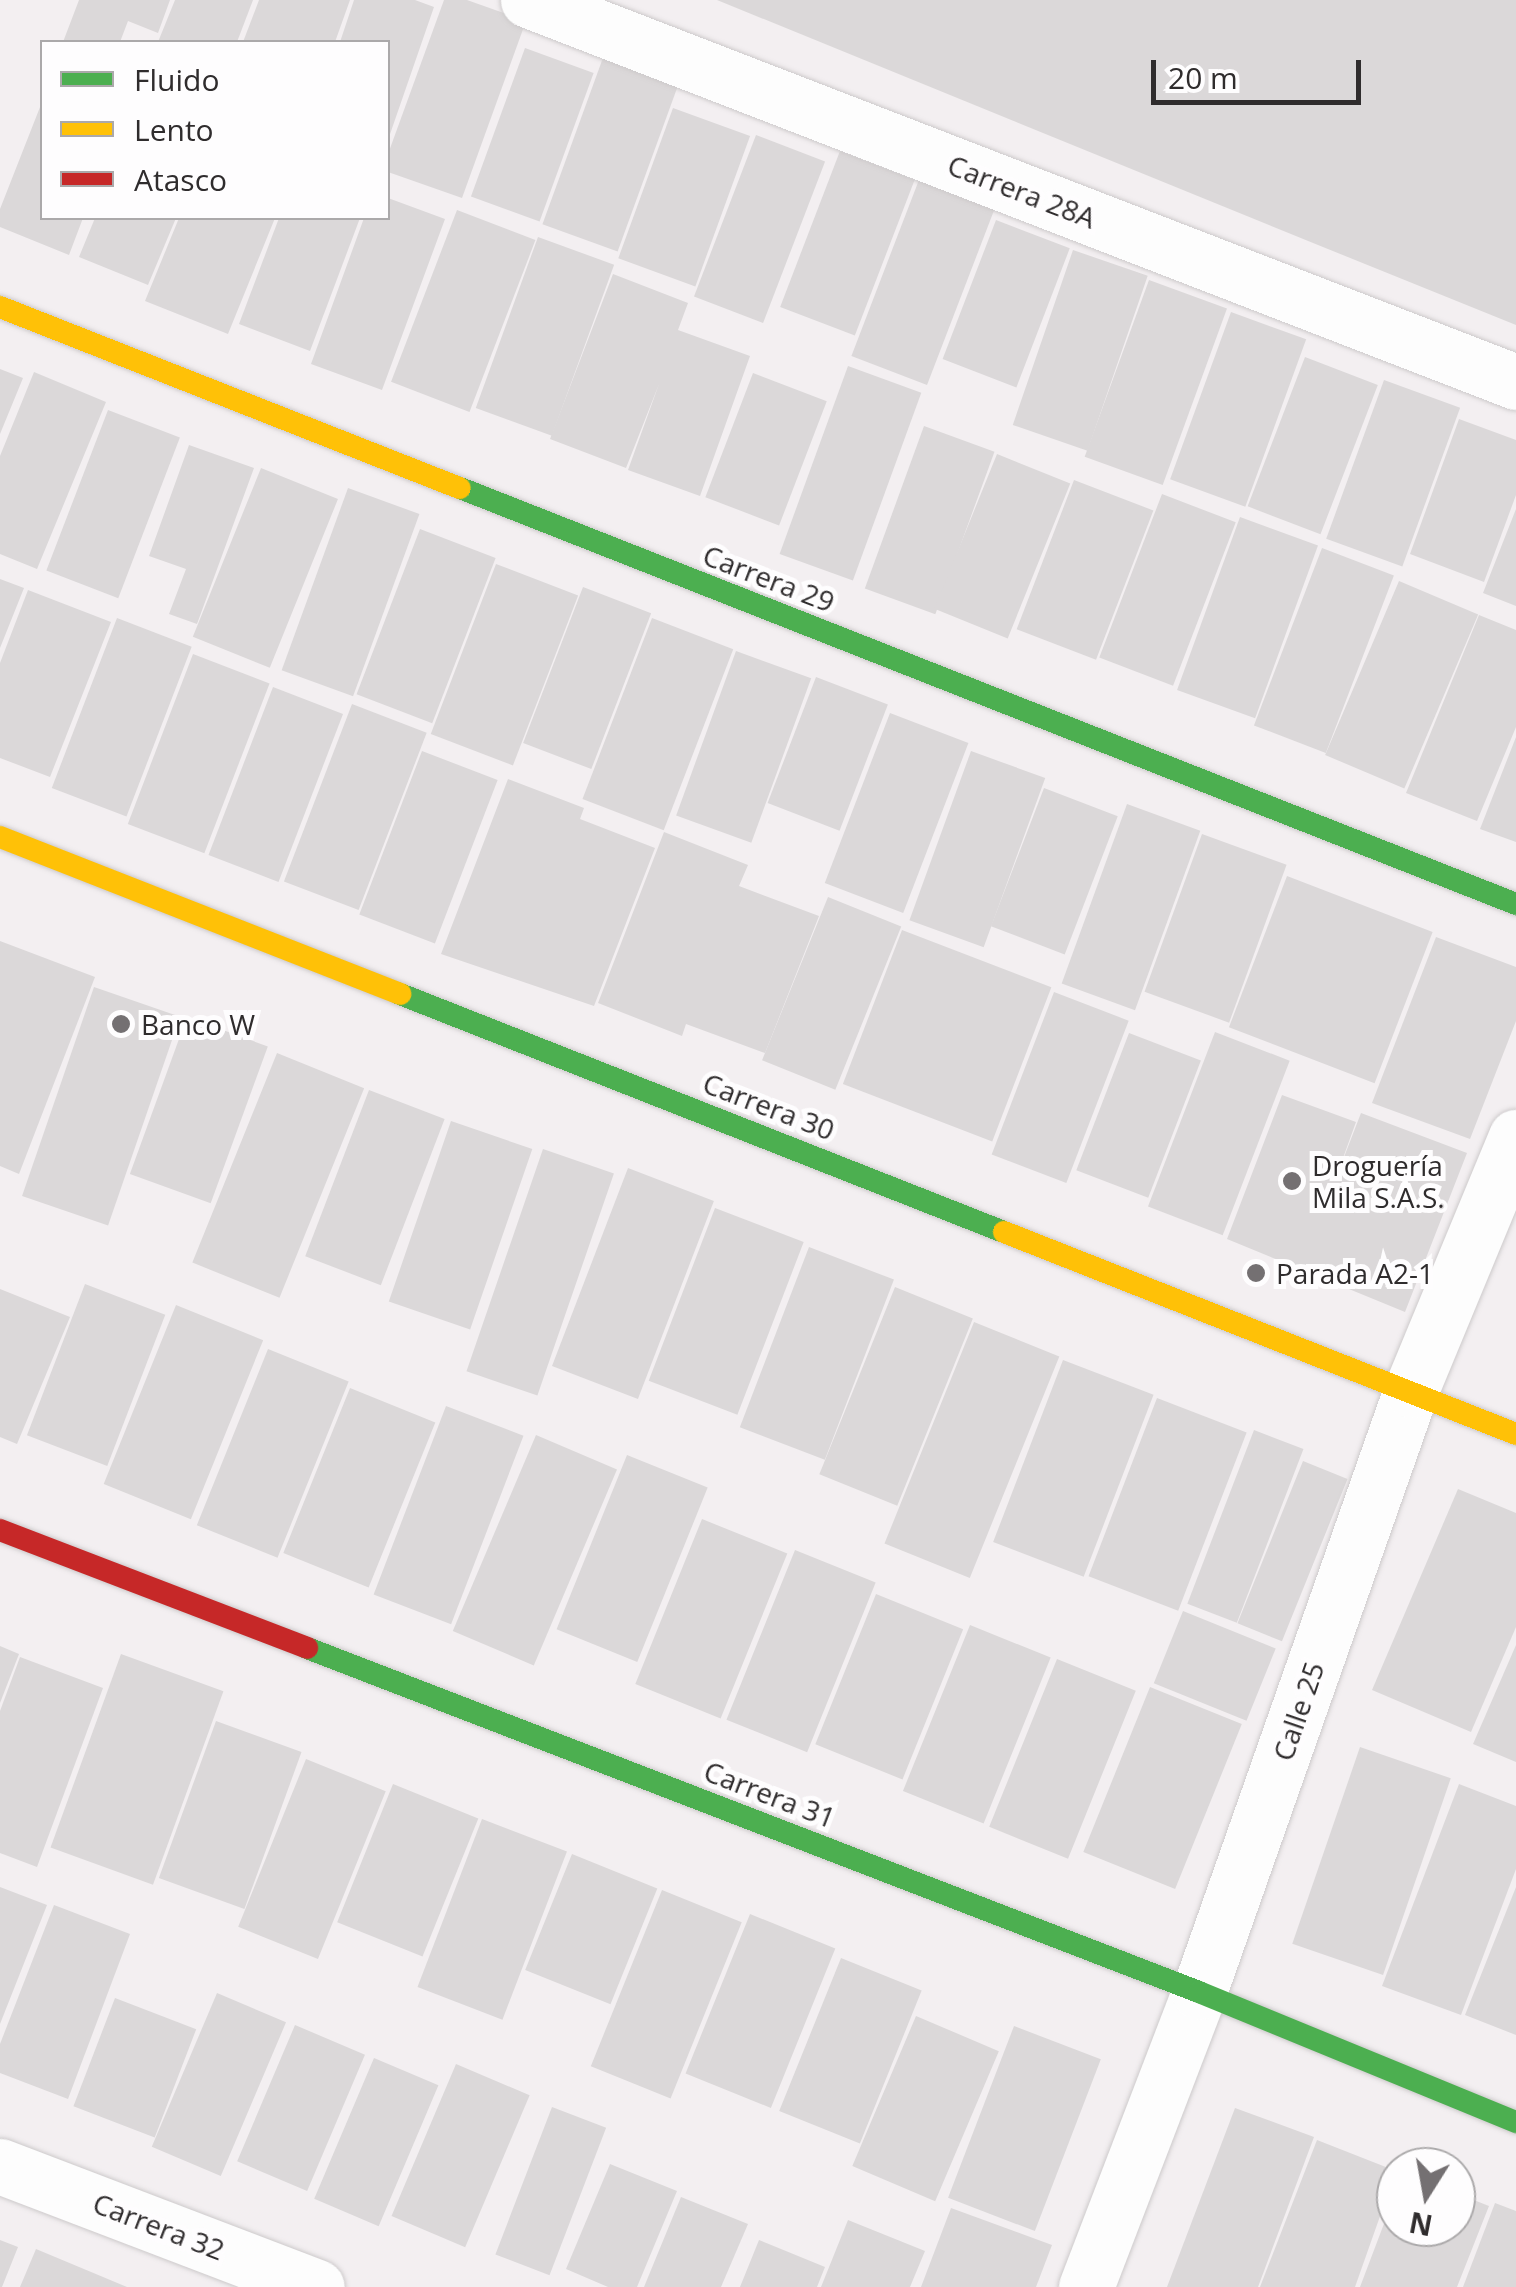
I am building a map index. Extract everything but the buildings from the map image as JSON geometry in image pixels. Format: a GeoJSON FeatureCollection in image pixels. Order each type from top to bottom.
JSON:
{"type":"FeatureCollection","features":[{"type":"Feature","properties":{"kind":"street","name":"Carrera 28A"},"geometry":{"type":"LineString","coordinates":[[528,0],[1516,382]]}},
{"type":"Feature","properties":{"kind":"street","name":"Carrera 29"},"geometry":{"type":"LineString","coordinates":[[0,307],[1516,904]]}},
{"type":"Feature","properties":{"kind":"street","name":"Carrera 30"},"geometry":{"type":"LineString","coordinates":[[0,837],[1516,1434]]}},
{"type":"Feature","properties":{"kind":"street","name":"Calle 25"},"geometry":{"type":"LineString","coordinates":[[1086,2287],[1199,1992],[1411,1390],[1516,1137]]}},
{"type":"Feature","properties":{"kind":"street","name":"Carrera 31"},"geometry":{"type":"LineString","coordinates":[[0,1530],[1199,1992],[1516,2122]]}},
{"type":"Feature","properties":{"kind":"street","name":"Carrera 32"},"geometry":{"type":"LineString","coordinates":[[0,2166],[317,2287]]}},
{"type":"Feature","properties":{"kind":"traffic: fast"},"geometry":{"type":"LineString","coordinates":[[460,488],[1516,904]]}},
{"type":"Feature","properties":{"kind":"traffic: fast"},"geometry":{"type":"LineString","coordinates":[[400,994],[1004,1232]]}},
{"type":"Feature","properties":{"kind":"traffic: fast"},"geometry":{"type":"LineString","coordinates":[[307,1648],[1199,1992],[1516,2122]]}},
{"type":"Feature","properties":{"kind":"traffic: slow"},"geometry":{"type":"LineString","coordinates":[[0,307],[460,488]]}},
{"type":"Feature","properties":{"kind":"traffic: slow"},"geometry":{"type":"LineString","coordinates":[[0,837],[400,994]]}},
{"type":"Feature","properties":{"kind":"traffic: slow"},"geometry":{"type":"LineString","coordinates":[[1004,1232],[1516,1434]]}},
{"type":"Feature","properties":{"kind":"traffic: jam"},"geometry":{"type":"LineString","coordinates":[[0,1530],[307,1648]]}},
{"type":"Feature","properties":{"kind":"place","name":"Banco W"},"geometry":{"type":"Point","coordinates":[121,1024]}},
{"type":"Feature","properties":{"kind":"place","name":"Droguería Mila S.A.S."},"geometry":{"type":"Point","coordinates":[1292,1181]}},
{"type":"Feature","properties":{"kind":"place","name":"Parada A2-1"},"geometry":{"type":"Point","coordinates":[1256,1273]}}]}
